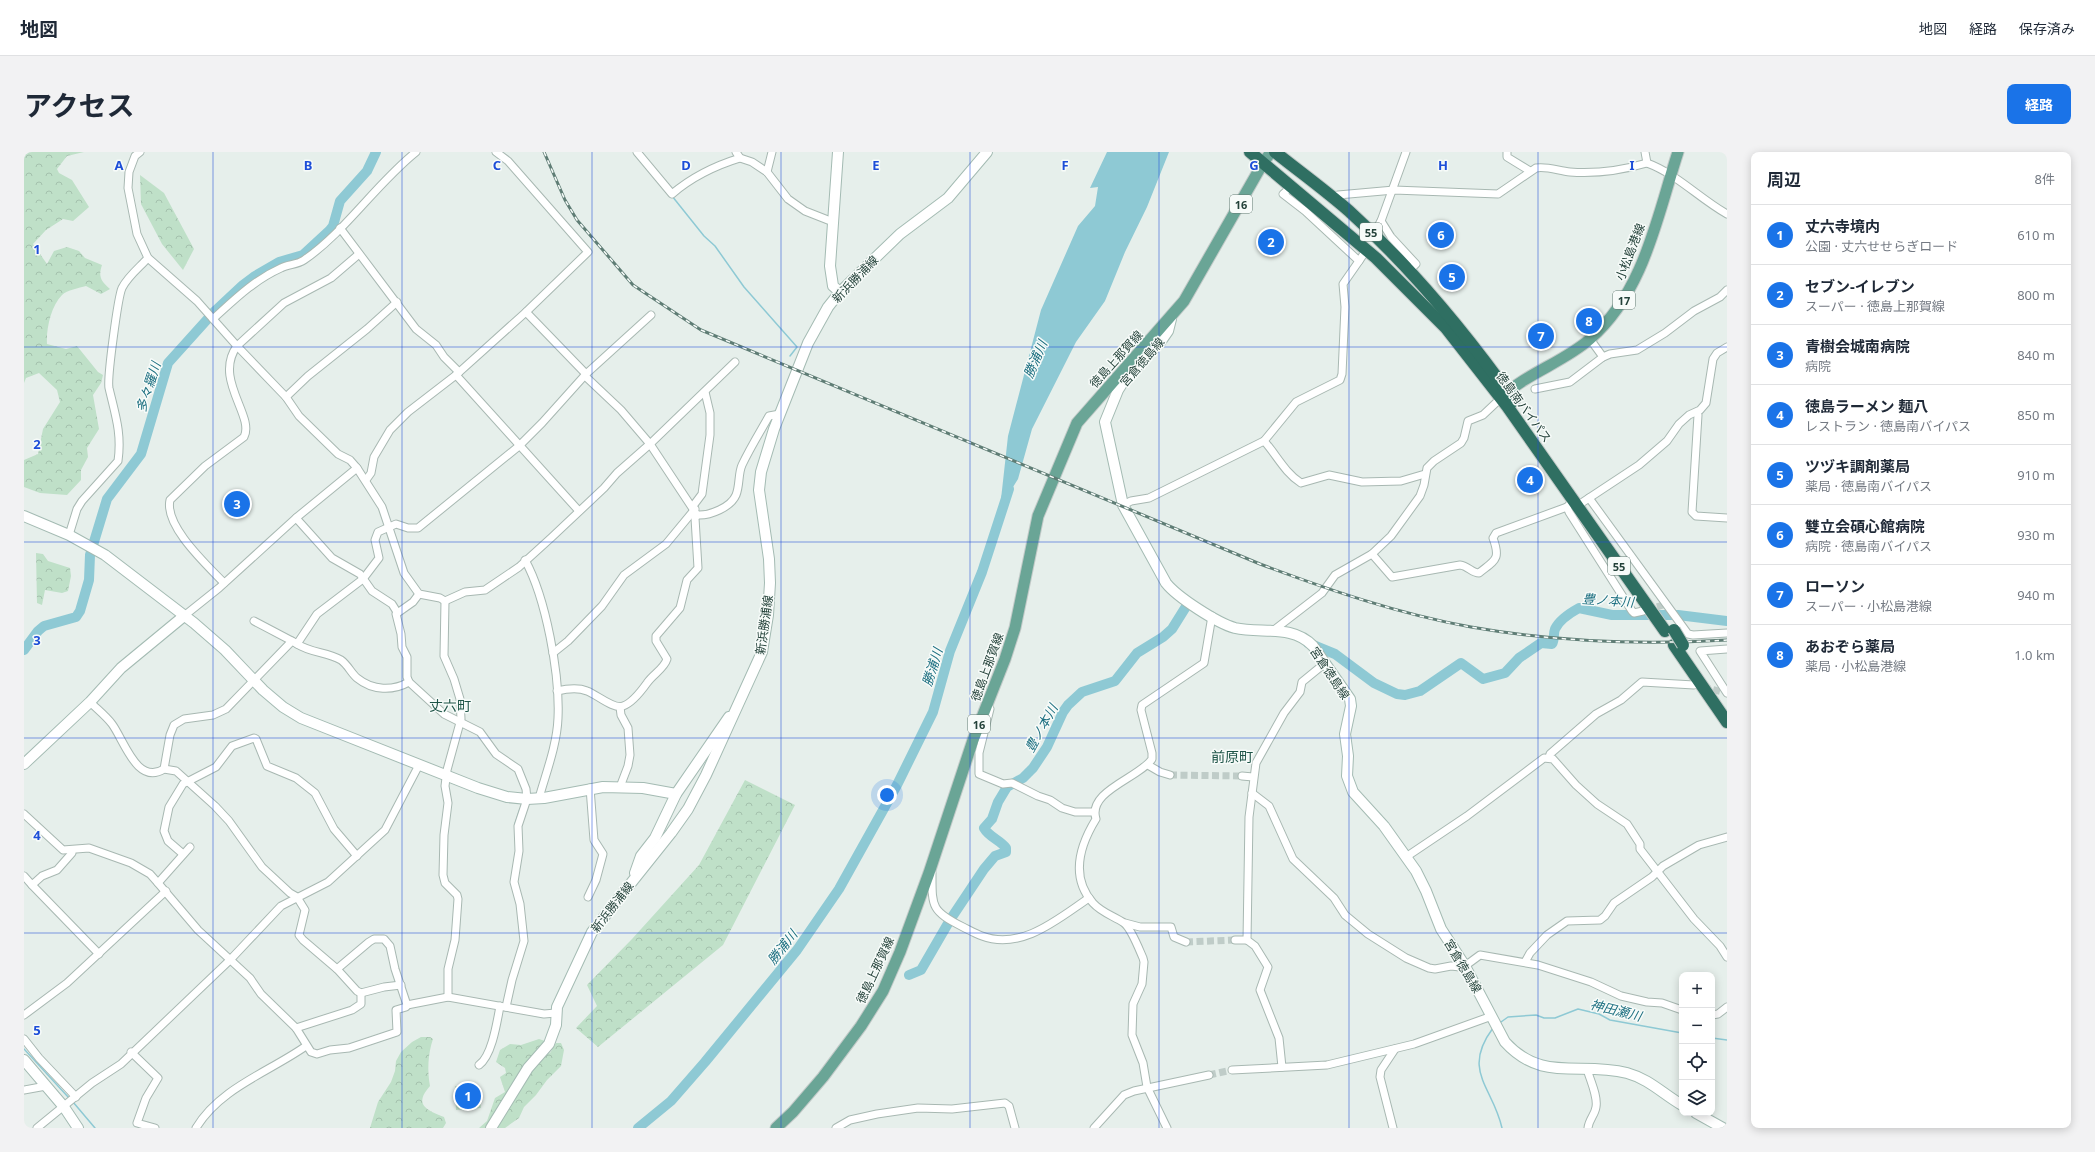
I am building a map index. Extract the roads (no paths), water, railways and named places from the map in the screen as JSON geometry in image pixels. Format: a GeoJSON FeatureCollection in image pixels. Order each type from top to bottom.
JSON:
{"type":"FeatureCollection","features":[{"type":"Feature","properties":{"kind":"highway","name":"徳島南バイパス"},"geometry":{"type":"LineString","coordinates":[[1264,155],[1292,186],[1354,238],[1451,326]]}},
{"type":"Feature","properties":{"kind":"highway","name":"徳島南バイパス"},"geometry":{"type":"LineString","coordinates":[[1264,155],[1347,210],[1409,270],[1504,395],[1669,631],[1727,708]]}},
{"type":"Feature","properties":{"kind":"highway"},"geometry":{"type":"LineString","coordinates":[[1264,155],[1315,193],[1354,238]]}},
{"type":"Feature","properties":{"kind":"highway","name":"徳島南バイパス"},"geometry":{"type":"LineString","coordinates":[[1679,645],[1727,722]]}},
{"type":"Feature","properties":{"kind":"main road"},"geometry":{"type":"LineString","coordinates":[[838,152],[831,279],[833,286],[840,292]]}},
{"type":"Feature","properties":{"kind":"main road","name":"小松島港線"},"geometry":{"type":"LineString","coordinates":[[1504,395],[1590,339],[1617,308],[1635,280],[1643,263],[1678,152]]}},
{"type":"Feature","properties":{"kind":"main road","name":"新浜勝浦線"},"geometry":{"type":"LineString","coordinates":[[491,1128],[528,1068],[549,1044],[554,1034],[556,1014],[560,999],[592,932],[671,833],[688,809],[737,710],[762,652],[768,615],[770,577],[759,490],[765,456],[808,343],[828,307],[840,292],[900,234],[948,198],[983,153]]}},
{"type":"Feature","properties":{"kind":"main road","name":"徳島上那賀線"},"geometry":{"type":"LineString","coordinates":[[776,1128],[793,1112],[832,1066],[872,1009],[900,952],[932,864],[973,740],[1010,644],[1038,516],[1077,423],[1171,319],[1196,283],[1264,155]]}},
{"type":"Feature","properties":{"kind":"main road","name":"宮倉徳島線"},"geometry":{"type":"LineString","coordinates":[[1171,319],[1168,331],[1161,341],[1125,379],[1118,390],[1106,417],[1106,429],[1123,505],[1166,583],[1173,592],[1235,628],[1274,630],[1299,635],[1307,640],[1350,699],[1345,734],[1349,784],[1361,803],[1384,826],[1421,881],[1440,929],[1465,966],[1505,1042],[1526,1060],[1535,1065],[1620,1071],[1643,1078],[1679,1103]]}},
{"type":"Feature","properties":{"kind":"main road"},"geometry":{"type":"LineString","coordinates":[[24,516],[69,535],[104,555],[184,616],[225,650],[254,681],[283,706],[301,718],[493,794],[527,799],[590,788],[620,787],[666,791],[676,794]]}},
{"type":"Feature","properties":{"kind":"main road"},"geometry":{"type":"LineString","coordinates":[[24,764],[90,702],[121,668],[184,616]]}},
{"type":"Feature","properties":{"kind":"main road"},"geometry":{"type":"LineString","coordinates":[[632,880],[641,856],[655,838],[676,794],[722,725],[737,710]]}},
{"type":"Feature","properties":{"kind":"main road"},"geometry":{"type":"LineString","coordinates":[[24,1060],[64,1107],[76,1127]]}},
{"type":"Feature","properties":{"kind":"main road"},"geometry":{"type":"LineString","coordinates":[[1701,1116],[1723,1128]]}},
{"type":"Feature","properties":{"kind":"street"},"geometry":{"type":"LineString","coordinates":[[140,152],[135,156],[129,172],[128,188],[137,234],[140,244],[148,258],[197,301],[237,346],[286,397],[299,416],[338,454],[350,460],[357,468],[382,507],[404,573],[419,594],[440,598],[445,601]]}},
{"type":"Feature","properties":{"kind":"street"},"geometry":{"type":"LineString","coordinates":[[211,317],[252,284],[282,267],[303,261],[340,228],[394,171],[416,152]]}},
{"type":"Feature","properties":{"kind":"street"},"geometry":{"type":"LineString","coordinates":[[366,480],[371,473],[374,457],[390,430],[408,412],[457,374],[526,312],[588,252],[508,162],[496,152]]}},
{"type":"Feature","properties":{"kind":"street"},"geometry":{"type":"LineString","coordinates":[[637,152],[672,194],[686,182],[712,167],[738,155],[767,172],[788,199],[812,214],[833,222]]}},
{"type":"Feature","properties":{"kind":"street"},"geometry":{"type":"LineString","coordinates":[[767,172],[772,152]]}},
{"type":"Feature","properties":{"kind":"street"},"geometry":{"type":"LineString","coordinates":[[1377,228],[1394,190],[1406,152]]}},
{"type":"Feature","properties":{"kind":"street"},"geometry":{"type":"LineString","coordinates":[[1507,152],[1507,157],[1530,171]]}},
{"type":"Feature","properties":{"kind":"street"},"geometry":{"type":"LineString","coordinates":[[1645,152],[1647,163]]}},
{"type":"Feature","properties":{"kind":"street"},"geometry":{"type":"LineString","coordinates":[[1338,195],[1394,190],[1498,194],[1530,171],[1542,167],[1562,171],[1589,172],[1634,167],[1647,163],[1670,175],[1702,200],[1727,214]]}},
{"type":"Feature","properties":{"kind":"street"},"geometry":{"type":"LineString","coordinates":[[1123,505],[1131,501],[1149,498],[1264,441],[1296,402],[1340,380],[1342,374],[1345,307],[1343,284],[1361,258],[1283,194],[1292,186]]}},
{"type":"Feature","properties":{"kind":"street"},"geometry":{"type":"LineString","coordinates":[[1381,221],[1391,238],[1416,264],[1409,270]]}},
{"type":"Feature","properties":{"kind":"street"},"geometry":{"type":"LineString","coordinates":[[340,228],[416,329],[436,345],[457,374],[519,446],[579,511]]}},
{"type":"Feature","properties":{"kind":"street"},"geometry":{"type":"LineString","coordinates":[[224,583],[190,547],[179,532],[169,504],[170,500],[205,466],[239,442],[247,432],[246,420],[240,409],[230,376],[234,351],[237,346],[284,303],[331,278],[359,254]]}},
{"type":"Feature","properties":{"kind":"street"},"geometry":{"type":"LineString","coordinates":[[69,535],[77,510],[82,501],[118,461],[118,425],[109,388],[109,369],[121,290],[148,258]]}},
{"type":"Feature","properties":{"kind":"street"},"geometry":{"type":"LineString","coordinates":[[1535,389],[1570,382],[1603,357],[1610,354],[1632,351],[1642,347],[1665,333],[1694,311],[1720,297],[1727,290]]}},
{"type":"Feature","properties":{"kind":"street"},"geometry":{"type":"LineString","coordinates":[[286,397],[308,376],[367,329],[397,302]]}},
{"type":"Feature","properties":{"kind":"street"},"geometry":{"type":"LineString","coordinates":[[526,312],[585,375],[621,410],[650,444],[695,510],[696,518],[698,568],[687,580],[680,608],[656,636],[656,641],[665,654],[667,660],[666,664],[643,689],[620,707],[616,707],[587,690],[569,688],[557,691]]}},
{"type":"Feature","properties":{"kind":"street"},"geometry":{"type":"LineString","coordinates":[[90,702],[112,723],[140,767],[150,773],[157,773],[164,768],[170,735],[174,725],[184,719],[217,714],[230,705],[295,642],[317,614],[363,579],[379,558],[375,540],[378,532],[388,526],[396,524],[408,528],[418,528],[519,446],[585,375],[651,315]]}},
{"type":"Feature","properties":{"kind":"street"},"geometry":{"type":"LineString","coordinates":[[1590,339],[1603,357]]}},
{"type":"Feature","properties":{"kind":"street"},"geometry":{"type":"LineString","coordinates":[[1372,554],[1392,577],[1460,565],[1466,566],[1474,573],[1479,573],[1496,559],[1498,553],[1493,538],[1496,533],[1578,502],[1639,465],[1667,441],[1679,424],[1706,403],[1713,359],[1717,353],[1727,347]]}},
{"type":"Feature","properties":{"kind":"street"},"geometry":{"type":"LineString","coordinates":[[445,601],[465,592],[485,590],[502,580],[604,488],[617,473],[650,444],[735,362]]}},
{"type":"Feature","properties":{"kind":"street"},"geometry":{"type":"LineString","coordinates":[[553,653],[568,641],[602,606],[624,575],[666,544],[695,510],[702,494],[710,435],[710,413],[705,392]]}},
{"type":"Feature","properties":{"kind":"street"},"geometry":{"type":"LineString","coordinates":[[1274,630],[1322,594],[1335,575],[1372,554],[1391,536],[1420,496],[1424,485],[1427,468],[1434,461],[1460,443],[1464,438],[1468,421],[1483,415],[1504,395]]}},
{"type":"Feature","properties":{"kind":"street"},"geometry":{"type":"LineString","coordinates":[[1696,412],[1698,415],[1692,512],[1696,516],[1727,518]]}},
{"type":"Feature","properties":{"kind":"street"},"geometry":{"type":"LineString","coordinates":[[695,510],[711,514],[731,502],[736,494],[739,471],[769,416],[780,414]]}},
{"type":"Feature","properties":{"kind":"street"},"geometry":{"type":"LineString","coordinates":[[1264,441],[1274,452],[1289,474],[1301,483],[1329,475],[1362,482],[1401,481],[1425,474]]}},
{"type":"Feature","properties":{"kind":"street"},"geometry":{"type":"LineString","coordinates":[[184,616],[224,583],[296,518],[357,468]]}},
{"type":"Feature","properties":{"kind":"street"},"geometry":{"type":"LineString","coordinates":[[1578,502],[1688,634],[1727,633]]}},
{"type":"Feature","properties":{"kind":"street"},"geometry":{"type":"LineString","coordinates":[[1578,502],[1632,611],[1634,613],[1643,611]]}},
{"type":"Feature","properties":{"kind":"street"},"geometry":{"type":"LineString","coordinates":[[296,518],[332,558],[353,570],[363,579],[372,591],[392,604],[397,612],[396,617],[401,634],[409,682],[440,711],[480,732],[496,754],[518,769],[526,789],[527,799],[518,826],[519,851],[514,882],[520,904],[524,941],[486,1060],[479,1065]]}},
{"type":"Feature","properties":{"kind":"street"},"geometry":{"type":"LineString","coordinates":[[525,560],[543,608],[553,653],[557,691],[558,717],[556,732],[539,798]]}},
{"type":"Feature","properties":{"kind":"street"},"geometry":{"type":"LineString","coordinates":[[397,612],[413,602],[419,594]]}},
{"type":"Feature","properties":{"kind":"street"},"geometry":{"type":"LineString","coordinates":[[445,601],[444,656],[454,679],[460,699],[461,723],[446,776],[448,802],[444,835],[443,875],[445,883],[457,895],[458,899],[455,940],[448,969],[448,997]]}},
{"type":"Feature","properties":{"kind":"street"},"geometry":{"type":"LineString","coordinates":[[1186,942],[1174,937],[1171,928],[1140,927],[1125,923],[1108,915],[1090,898],[1084,890],[1079,860],[1083,844],[1096,818],[1094,812],[1095,806],[1105,792],[1148,765],[1152,759],[1152,753],[1141,710],[1142,705],[1204,663],[1212,616]]}},
{"type":"Feature","properties":{"kind":"street"},"geometry":{"type":"LineString","coordinates":[[254,621],[312,652],[341,661],[357,678],[370,686],[390,688],[398,687],[409,682]]}},
{"type":"Feature","properties":{"kind":"street"},"geometry":{"type":"LineString","coordinates":[[1725,693],[1700,651],[1727,649]]}},
{"type":"Feature","properties":{"kind":"street"},"geometry":{"type":"LineString","coordinates":[[1247,940],[1249,817],[1256,763],[1260,754],[1268,743],[1273,730],[1300,692],[1302,682],[1324,664]]}},
{"type":"Feature","properties":{"kind":"street"},"geometry":{"type":"LineString","coordinates":[[1406,857],[1467,816],[1544,758],[1549,757],[1550,754],[1596,714],[1621,700],[1642,682],[1694,685]]}},
{"type":"Feature","properties":{"kind":"street"},"geometry":{"type":"LineString","coordinates":[[988,703],[990,708],[980,753],[978,774],[1003,784],[1012,783],[1038,796],[1050,800],[1062,808],[1075,812],[1094,812]]}},
{"type":"Feature","properties":{"kind":"street"},"geometry":{"type":"LineString","coordinates":[[620,707],[621,715],[628,728],[630,755],[628,766],[620,787]]}},
{"type":"Feature","properties":{"kind":"street"},"geometry":{"type":"LineString","coordinates":[[183,854],[168,841],[164,831],[169,807],[183,784],[216,767],[232,746],[251,738],[256,739],[267,766],[296,778],[315,793],[334,829],[357,856]]}},
{"type":"Feature","properties":{"kind":"street"},"geometry":{"type":"LineString","coordinates":[[1549,757],[1553,759],[1576,785],[1597,804],[1627,824],[1640,844],[1640,849],[1658,873],[1694,919],[1720,946],[1727,957]]}},
{"type":"Feature","properties":{"kind":"street"},"geometry":{"type":"LineString","coordinates":[[37,1128],[92,1083],[120,1064],[230,960],[281,906],[328,882],[385,830],[419,765]]}},
{"type":"Feature","properties":{"kind":"street"},"geometry":{"type":"LineString","coordinates":[[1148,765],[1160,772],[1170,775]]}},
{"type":"Feature","properties":{"kind":"street"},"geometry":{"type":"LineString","coordinates":[[164,768],[176,771],[223,814],[262,867],[290,893],[297,897],[305,910],[299,935],[337,969],[361,994],[361,1004],[352,1010],[296,1028]]}},
{"type":"Feature","properties":{"kind":"street"},"geometry":{"type":"LineString","coordinates":[[1242,776],[1253,777]]}},
{"type":"Feature","properties":{"kind":"street"},"geometry":{"type":"LineString","coordinates":[[588,897],[596,880],[603,854],[594,840],[590,788]]}},
{"type":"Feature","properties":{"kind":"street"},"geometry":{"type":"LineString","coordinates":[[1252,793],[1269,806],[1293,859],[1334,898],[1345,915],[1368,934],[1406,958],[1429,968],[1465,966],[1480,955],[1525,962],[1591,982],[1621,996],[1647,1002],[1662,1003],[1679,1009]]}},
{"type":"Feature","properties":{"kind":"street"},"geometry":{"type":"LineString","coordinates":[[24,814],[63,850],[89,848],[131,863],[150,874],[198,930],[250,978],[261,994],[296,1028],[310,1052],[317,1054],[330,1050],[350,1048],[397,1032],[396,1010],[406,1008],[407,1005],[448,997],[544,1014],[556,1014]]}},
{"type":"Feature","properties":{"kind":"street"},"geometry":{"type":"LineString","coordinates":[[1525,962],[1530,953],[1547,934],[1567,921],[1600,920],[1605,916],[1614,903],[1658,873],[1663,866],[1699,845],[1727,837]]}},
{"type":"Feature","properties":{"kind":"street"},"geometry":{"type":"LineString","coordinates":[[158,883],[190,847]]}},
{"type":"Feature","properties":{"kind":"street"},"geometry":{"type":"LineString","coordinates":[[32,884],[42,876],[57,870],[72,853],[72,850]]}},
{"type":"Feature","properties":{"kind":"street"},"geometry":{"type":"LineString","coordinates":[[932,864],[933,905],[945,917],[983,937],[1000,940],[1016,939],[1032,934],[1052,924],[1090,898]]}},
{"type":"Feature","properties":{"kind":"street"},"geometry":{"type":"LineString","coordinates":[[24,876],[99,954]]}},
{"type":"Feature","properties":{"kind":"street"},"geometry":{"type":"LineString","coordinates":[[24,1015],[67,982],[166,891]]}},
{"type":"Feature","properties":{"kind":"street"},"geometry":{"type":"LineString","coordinates":[[1125,923],[1144,962],[1142,984],[1133,1004],[1132,1030],[1143,1063],[1147,1087],[1167,1128]]}},
{"type":"Feature","properties":{"kind":"street"},"geometry":{"type":"LineString","coordinates":[[337,969],[369,942],[374,939],[384,939],[390,946],[395,969],[407,1005]]}},
{"type":"Feature","properties":{"kind":"street"},"geometry":{"type":"LineString","coordinates":[[1236,940],[1247,940],[1255,946],[1268,967],[1260,990],[1279,1038],[1282,1067]]}},
{"type":"Feature","properties":{"kind":"street"},"geometry":{"type":"LineString","coordinates":[[361,994],[384,987],[401,985]]}},
{"type":"Feature","properties":{"kind":"street"},"geometry":{"type":"LineString","coordinates":[[1715,1014],[1718,1014],[1727,1007]]}},
{"type":"Feature","properties":{"kind":"street"},"geometry":{"type":"LineString","coordinates":[[1232,1070],[1327,1065],[1395,1049],[1492,1016]]}},
{"type":"Feature","properties":{"kind":"street"},"geometry":{"type":"LineString","coordinates":[[24,1039],[39,1058],[76,1097]]}},
{"type":"Feature","properties":{"kind":"street"},"geometry":{"type":"LineString","coordinates":[[196,1128],[213,1107],[229,1093],[306,1046]]}},
{"type":"Feature","properties":{"kind":"street"},"geometry":{"type":"LineString","coordinates":[[1393,1128],[1380,1077],[1381,1070],[1395,1049]]}},
{"type":"Feature","properties":{"kind":"street"},"geometry":{"type":"LineString","coordinates":[[131,1052],[158,1078],[146,1098],[137,1123],[155,1128]]}},
{"type":"Feature","properties":{"kind":"street"},"geometry":{"type":"LineString","coordinates":[[1587,1069],[1596,1102],[1596,1108],[1589,1120],[1588,1128]]}},
{"type":"Feature","properties":{"kind":"street"},"geometry":{"type":"LineString","coordinates":[[1094,1128],[1124,1095],[1147,1087],[1208,1075]]}},
{"type":"Feature","properties":{"kind":"street"},"geometry":{"type":"LineString","coordinates":[[24,1090],[46,1086]]}},
{"type":"Feature","properties":{"kind":"street"},"geometry":{"type":"LineString","coordinates":[[836,1128],[850,1120],[877,1114],[918,1108],[952,1109],[1005,1103],[1009,1106],[1015,1128]]}},
{"type":"Feature","properties":{"kind":"water"},"geometry":{"type":"Polygon","coordinates":[[[1107,152],[1169,152],[1147,207],[1125,252],[1105,301],[1076,342],[1032,429],[1018,479],[1000,508],[1008,436],[1041,310],[1078,226],[1095,206],[1098,187],[1090,188],[1107,152]]]}},
{"type":"Feature","properties":{"kind":"waterway","name":"多々羅川"},"geometry":{"type":"LineString","coordinates":[[24,650],[38,631],[44,626],[76,617],[80,611],[89,580],[90,555],[107,499],[141,454],[168,363],[213,313],[243,285],[279,262],[303,255],[329,231],[333,226],[340,201],[367,171],[376,152]]}},
{"type":"Feature","properties":{"kind":"waterway"},"geometry":{"type":"LineString","coordinates":[[672,196],[704,236],[715,246],[744,287],[797,347],[790,356]]}},
{"type":"Feature","properties":{"kind":"waterway","name":"勝浦川"},"geometry":{"type":"LineString","coordinates":[[638,1128],[671,1101],[705,1062],[797,950],[839,889],[897,785],[933,712],[950,651],[982,572],[1009,489]]}},
{"type":"Feature","properties":{"kind":"waterway","name":"豊ノ本川"},"geometry":{"type":"LineString","coordinates":[[909,975],[921,970],[950,920],[984,869],[995,856],[1006,852],[1004,845],[989,834],[984,828],[992,819],[998,802],[1007,787],[1023,778],[1033,768],[1047,747],[1063,712],[1068,705],[1082,692],[1115,681],[1137,653],[1163,637],[1172,629],[1187,605]]}},
{"type":"Feature","properties":{"kind":"waterway","name":"豊ノ本川"},"geometry":{"type":"LineString","coordinates":[[1308,643],[1335,654],[1374,683],[1397,694],[1405,695],[1420,691],[1461,663],[1483,679],[1505,673],[1519,658],[1541,643],[1552,644],[1554,631],[1559,623],[1579,608],[1612,615],[1678,615],[1727,621]]}},
{"type":"Feature","properties":{"kind":"waterway"},"geometry":{"type":"LineString","coordinates":[[515,824],[520,809]]}},
{"type":"Feature","properties":{"kind":"waterway","name":"神田瀬川"},"geometry":{"type":"LineString","coordinates":[[1501,1022],[1508,1017],[1536,1015],[1544,1018],[1555,1018],[1578,1009],[1599,1014],[1610,1020],[1679,1032]]}},
{"type":"Feature","properties":{"kind":"waterway","name":"神田瀬川"},"geometry":{"type":"LineString","coordinates":[[1493,1028],[1484,1043],[1480,1056],[1479,1068],[1482,1079],[1498,1114],[1502,1128]]}},
{"type":"Feature","properties":{"kind":"waterway","name":"神田瀬川"},"geometry":{"type":"LineString","coordinates":[[1715,1038],[1727,1040]]}},
{"type":"Feature","properties":{"kind":"waterway"},"geometry":{"type":"LineString","coordinates":[[24,1049],[69,1098]]}},
{"type":"Feature","properties":{"kind":"waterway"},"geometry":{"type":"LineString","coordinates":[[73,1102],[95,1128]]}},
{"type":"Feature","properties":{"kind":"tunnel"},"geometry":{"type":"LineString","coordinates":[[1647,610],[1663,605]]}},
{"type":"Feature","properties":{"kind":"tunnel"},"geometry":{"type":"LineString","coordinates":[[1703,687],[1722,692]]}},
{"type":"Feature","properties":{"kind":"tunnel"},"geometry":{"type":"LineString","coordinates":[[1170,775],[1242,776]]}},
{"type":"Feature","properties":{"kind":"tunnel"},"geometry":{"type":"LineString","coordinates":[[1186,942],[1235,940]]}},
{"type":"Feature","properties":{"kind":"tunnel"},"geometry":{"type":"LineString","coordinates":[[1209,1075],[1232,1070]]}},
{"type":"Feature","properties":{"kind":"railway"},"geometry":{"type":"LineString","coordinates":[[544,152],[565,200],[577,220],[633,285],[701,330],[1260,564],[1364,600],[1444,622],[1471,627],[1535,636],[1599,641],[1663,642],[1727,640]]}},
{"type":"Feature","properties":{"kind":"place","name":"雙立会碩心館病院"},"geometry":{"type":"Point","coordinates":[1441,235]}},
{"type":"Feature","properties":{"kind":"place","name":"セブン-イレブン"},"geometry":{"type":"Point","coordinates":[1271,242]}},
{"type":"Feature","properties":{"kind":"place","name":"ツヅキ調剤薬局"},"geometry":{"type":"Point","coordinates":[1452,277]}},
{"type":"Feature","properties":{"kind":"place","name":"あおぞら薬局"},"geometry":{"type":"Point","coordinates":[1589,321]}},
{"type":"Feature","properties":{"kind":"place","name":"ローソン"},"geometry":{"type":"Point","coordinates":[1541,336]}},
{"type":"Feature","properties":{"kind":"place","name":"徳島ラーメン 麺八"},"geometry":{"type":"Point","coordinates":[1530,480]}},
{"type":"Feature","properties":{"kind":"place","name":"青樹会城南病院"},"geometry":{"type":"Point","coordinates":[237,504]}},
{"type":"Feature","properties":{"kind":"place","name":"丈六寺境内"},"geometry":{"type":"Point","coordinates":[468,1096]}},
{"type":"Feature","properties":{"kind":"district","name":"丈六町"},"geometry":{"type":"Point","coordinates":[450,705]}},
{"type":"Feature","properties":{"kind":"district","name":"前原町"},"geometry":{"type":"Point","coordinates":[1232,756]}}]}
